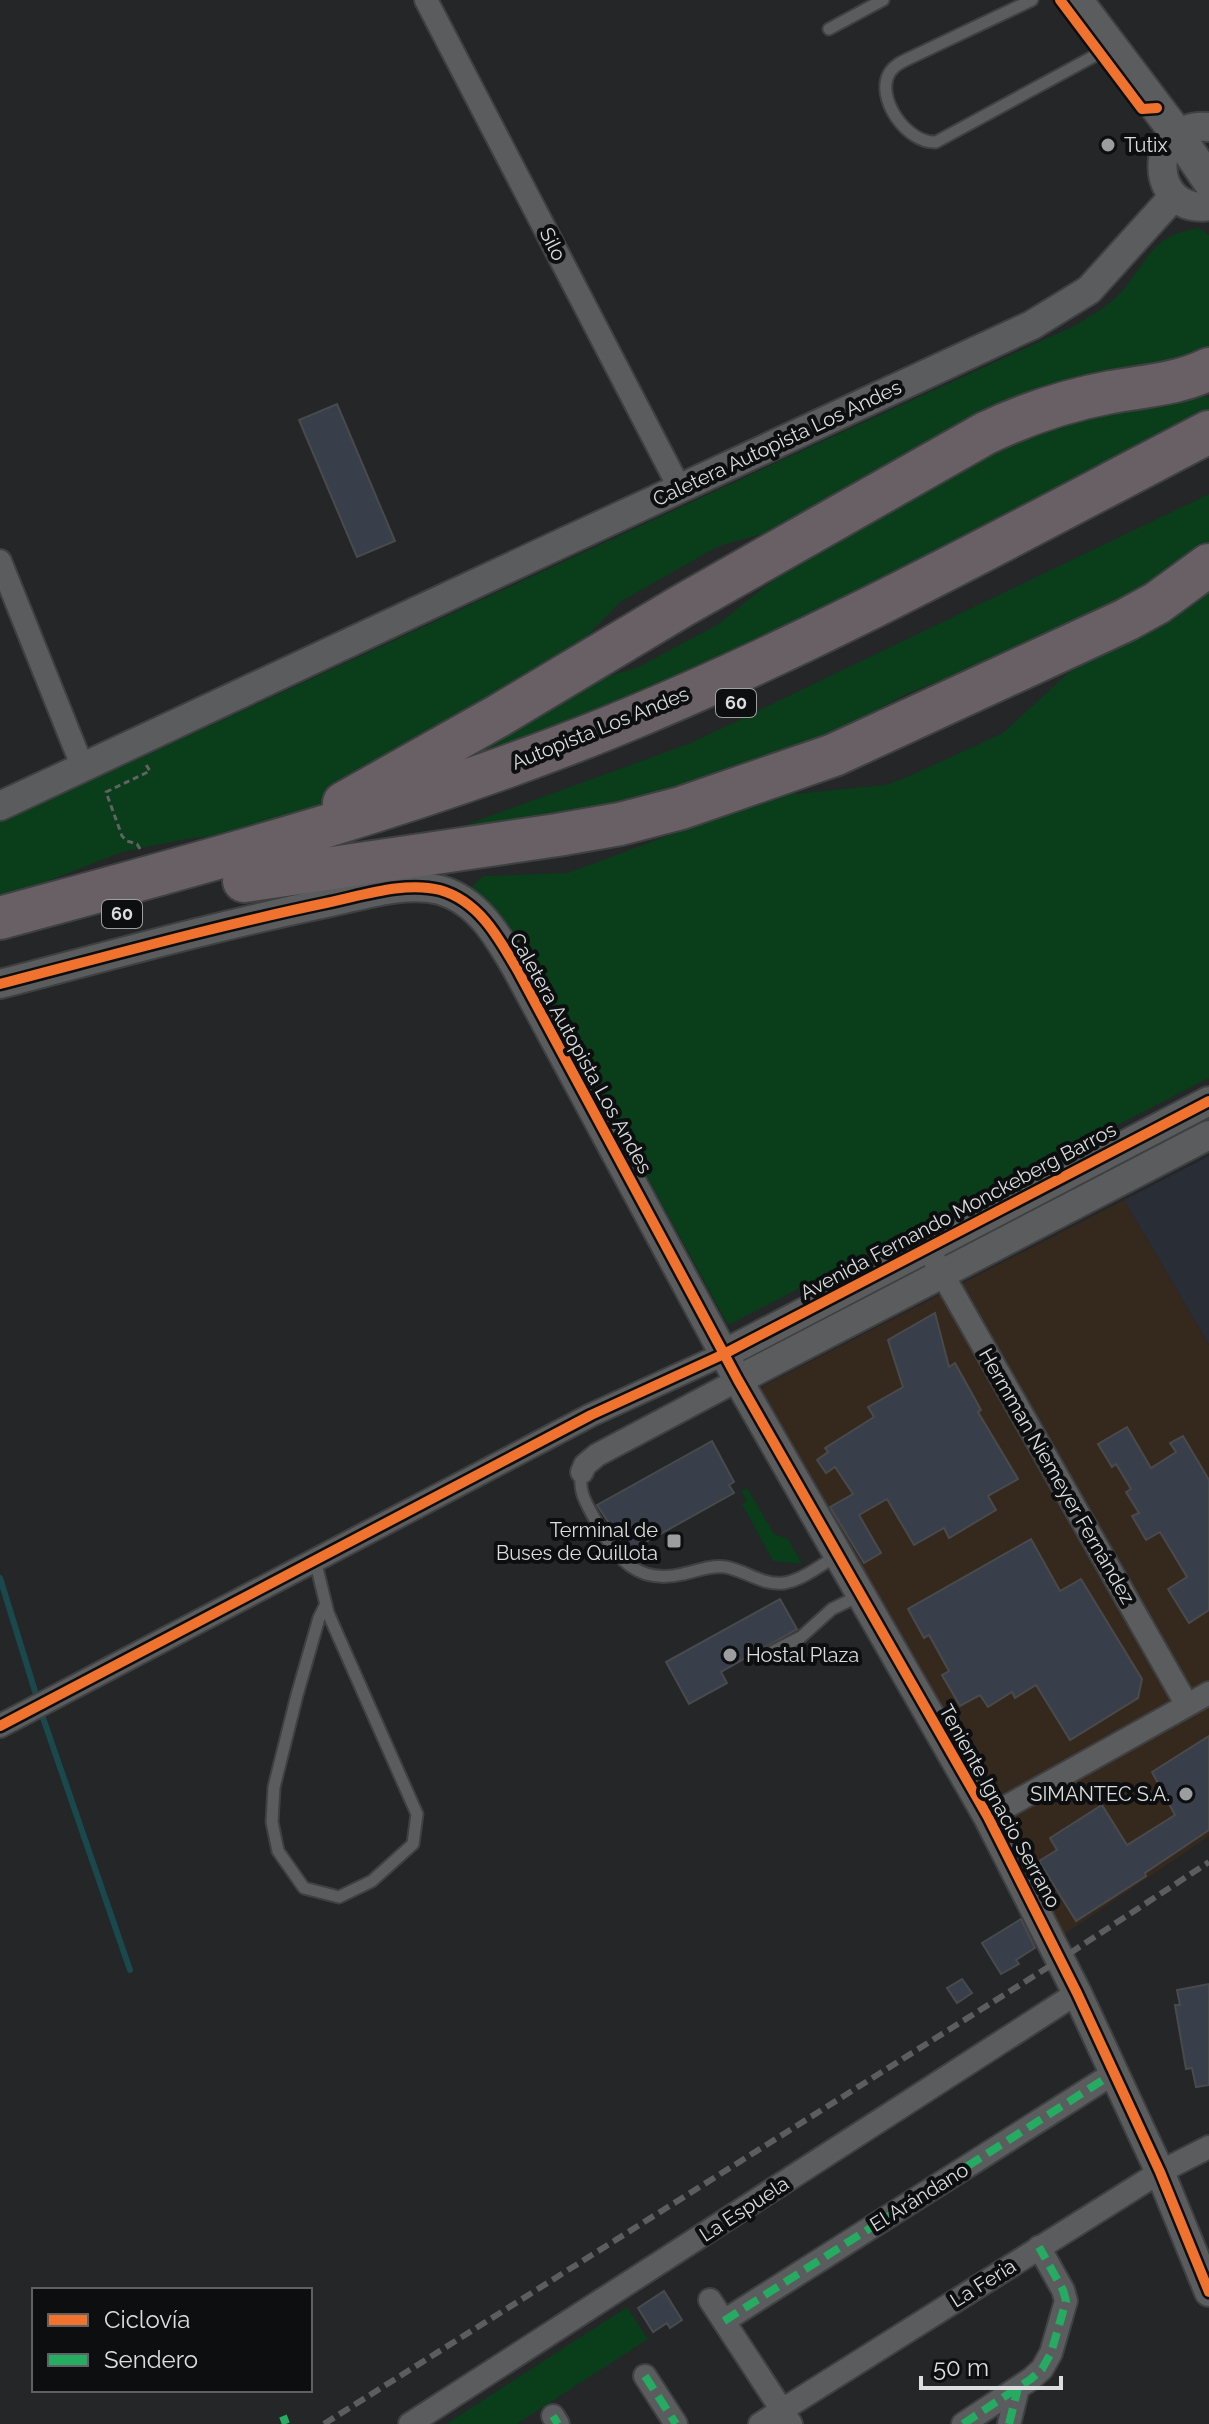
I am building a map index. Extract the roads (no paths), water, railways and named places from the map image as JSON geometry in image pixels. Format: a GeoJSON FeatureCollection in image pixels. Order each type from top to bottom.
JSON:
{"type":"FeatureCollection","features":[{"type":"Feature","properties":{"kind":"highway"},"geometry":{"type":"LineString","coordinates":[[245,866],[321,816],[986,433],[1075,399],[1158,385],[1209,369]]}},
{"type":"Feature","properties":{"kind":"highway","name":"Autopista Los Andes"},"geometry":{"type":"LineString","coordinates":[[0,947],[245,866],[665,704],[1202,452]]}},
{"type":"Feature","properties":{"kind":"highway"},"geometry":{"type":"LineString","coordinates":[[245,866],[557,835],[620,824],[681,808],[849,749],[1126,620],[1157,603],[1209,565]]}},
{"type":"Feature","properties":{"kind":"highway","name":"Autopista Los Andes"},"geometry":{"type":"LineString","coordinates":[[0,918],[245,866]]}},
{"type":"Feature","properties":{"kind":"main road"},"geometry":{"type":"LineString","coordinates":[[1076,0],[1209,181]]}},
{"type":"Feature","properties":{"kind":"street","name":"Silo"},"geometry":{"type":"LineString","coordinates":[[426,0],[680,489]]}},
{"type":"Feature","properties":{"kind":"street"},"geometry":{"type":"LineString","coordinates":[[1209,127],[1196,127],[1177,134],[1170,141],[1162,159],[1163,179],[1174,196],[1192,206],[1209,206]]}},
{"type":"Feature","properties":{"kind":"street","name":"Caletera Autopista Los Andes"},"geometry":{"type":"LineString","coordinates":[[0,806],[1032,325],[1089,290],[1174,196]]}},
{"type":"Feature","properties":{"kind":"street"},"geometry":{"type":"LineString","coordinates":[[0,561],[83,768]]}},
{"type":"Feature","properties":{"kind":"street","name":"Caletera Autopista Los Andes"},"geometry":{"type":"LineString","coordinates":[[0,984],[220,928],[372,894],[410,887],[440,890],[456,898],[472,907],[503,944],[724,1354]]}},
{"type":"Feature","properties":{"kind":"street","name":"Avenida Fernando Monckeberg Barros"},"geometry":{"type":"LineString","coordinates":[[724,1354],[1209,1101]]}},
{"type":"Feature","properties":{"kind":"street"},"geometry":{"type":"LineString","coordinates":[[582,1472],[597,1455],[1209,1135]]}},
{"type":"Feature","properties":{"kind":"street","name":"Hermman Niemeyer Fernández"},"geometry":{"type":"LineString","coordinates":[[927,1247],[1187,1705]]}},
{"type":"Feature","properties":{"kind":"street"},"geometry":{"type":"LineString","coordinates":[[0,1726],[591,1415],[724,1354]]}},
{"type":"Feature","properties":{"kind":"street","name":"Teniente Ignacio Serrano"},"geometry":{"type":"LineString","coordinates":[[724,1354],[988,1817],[1077,1993],[1160,2172],[1209,2292]]}},
{"type":"Feature","properties":{"kind":"street"},"geometry":{"type":"LineString","coordinates":[[988,1817],[1209,1693]]}},
{"type":"Feature","properties":{"kind":"street","name":"La Espuela"},"geometry":{"type":"LineString","coordinates":[[410,2424],[1077,1993]]}},
{"type":"Feature","properties":{"kind":"street","name":"El Arándano"},"geometry":{"type":"LineString","coordinates":[[724,2321],[1114,2073]]}},
{"type":"Feature","properties":{"kind":"street","name":"La Feria"},"geometry":{"type":"LineString","coordinates":[[760,2424],[787,2417],[1039,2247],[1160,2172],[1209,2147]]}},
{"type":"Feature","properties":{"kind":"street"},"geometry":{"type":"LineString","coordinates":[[963,2424],[1042,2369],[1051,2353],[1066,2301],[1039,2247]]}},
{"type":"Feature","properties":{"kind":"street"},"geometry":{"type":"LineString","coordinates":[[710,2300],[787,2417]]}},
{"type":"Feature","properties":{"kind":"street"},"geometry":{"type":"LineString","coordinates":[[645,2376],[676,2424]]}},
{"type":"Feature","properties":{"kind":"street"},"geometry":{"type":"LineString","coordinates":[[1009,2424],[1018,2388]]}},
{"type":"Feature","properties":{"kind":"lane"},"geometry":{"type":"LineString","coordinates":[[829,29],[883,0]]}},
{"type":"Feature","properties":{"kind":"lane"},"geometry":{"type":"LineString","coordinates":[[1032,0],[912,57],[897,65],[889,74],[885,87],[888,98],[902,125],[913,136],[925,143],[936,142],[1112,47]]}},
{"type":"Feature","properties":{"kind":"lane"},"geometry":{"type":"LineString","coordinates":[[582,1472],[581,1492],[598,1524],[618,1555],[644,1574],[661,1577],[707,1567],[726,1567],[780,1584],[839,1555]]}},
{"type":"Feature","properties":{"kind":"lane"},"geometry":{"type":"LineString","coordinates":[[315,1560],[326,1604],[417,1814],[413,1844],[372,1881],[339,1897],[304,1888],[278,1851],[272,1822],[278,1772],[308,1657],[326,1604]]}},
{"type":"Feature","properties":{"kind":"lane"},"geometry":{"type":"LineString","coordinates":[[760,1658],[801,1637],[832,1609],[861,1595]]}},
{"type":"Feature","properties":{"kind":"waterway"},"geometry":{"type":"LineString","coordinates":[[0,1578],[38,1701]]}},
{"type":"Feature","properties":{"kind":"waterway"},"geometry":{"type":"LineString","coordinates":[[41,1712],[130,1970]]}},
{"type":"Feature","properties":{"kind":"railway"},"geometry":{"type":"LineString","coordinates":[[324,2424],[1061,1959],[1209,1862]]}},
{"type":"Feature","properties":{"kind":"place","name":"Tutix"},"geometry":{"type":"Point","coordinates":[1108,145]}},
{"type":"Feature","properties":{"kind":"place","name":"Terminal de Buses de Quillota"},"geometry":{"type":"Point","coordinates":[674,1541]}},
{"type":"Feature","properties":{"kind":"place","name":"Hostal Plaza"},"geometry":{"type":"Point","coordinates":[730,1655]}},
{"type":"Feature","properties":{"kind":"place","name":"SIMANTEC S.A."},"geometry":{"type":"Point","coordinates":[1186,1794]}}]}
